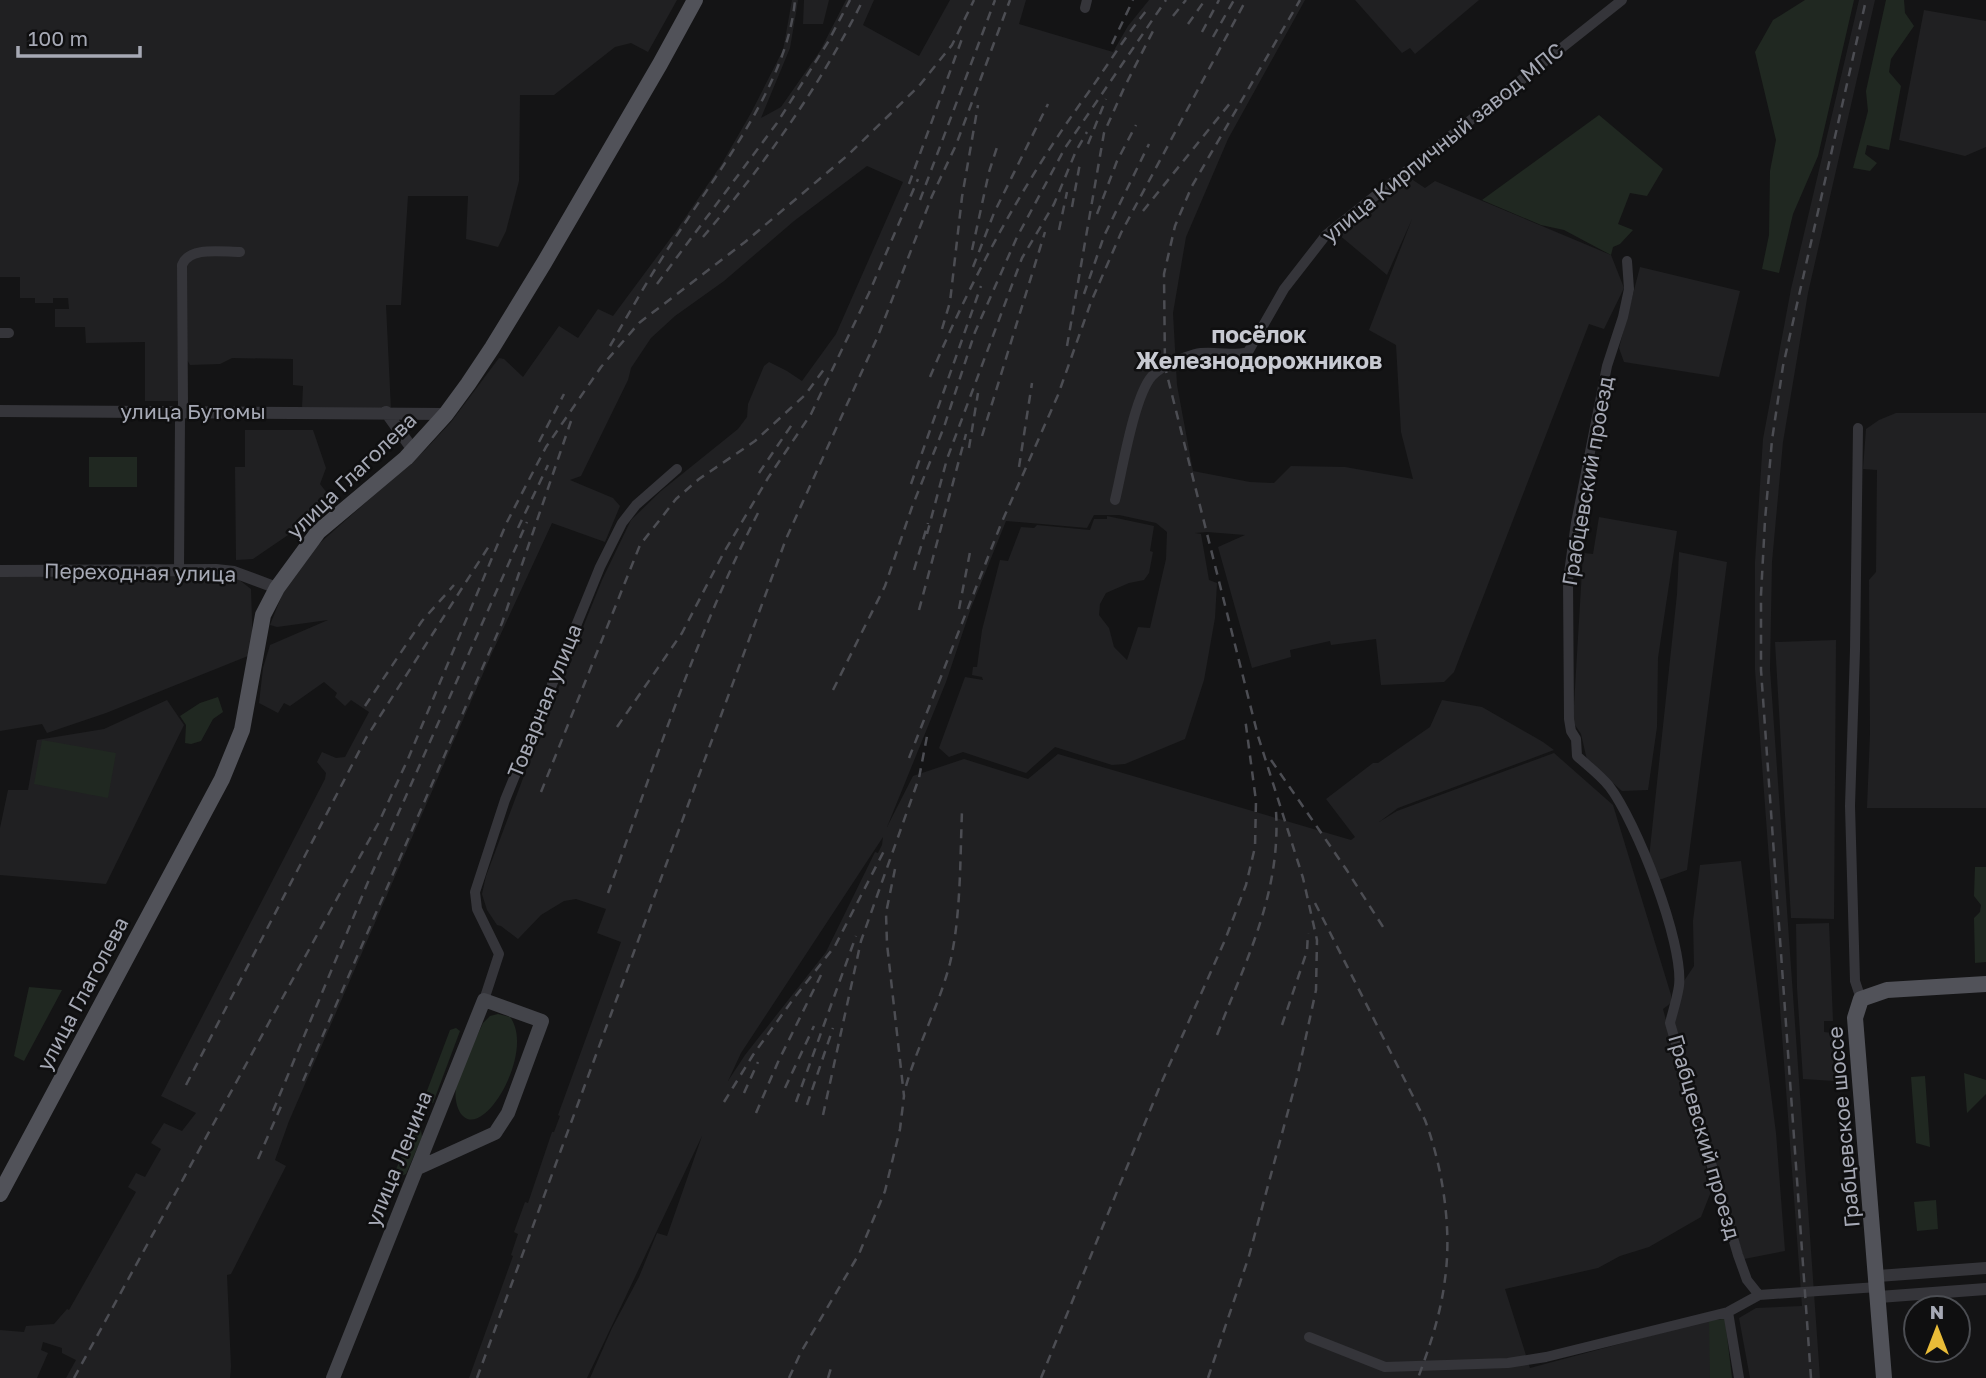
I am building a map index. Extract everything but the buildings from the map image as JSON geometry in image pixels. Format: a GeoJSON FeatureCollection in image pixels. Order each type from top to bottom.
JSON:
{"type":"FeatureCollection","features":[{"type":"Feature","properties":{"kind":"main road","name":"улица Глаголева"},"geometry":{"type":"LineString","coordinates":[[0,1194],[222,779],[242,730],[263,615],[277,588],[318,532],[413,450],[446,414],[518,306],[695,0]]}},
{"type":"Feature","properties":{"kind":"main road","name":"Грабцевское шоссе"},"geometry":{"type":"LineString","coordinates":[[1884,1378],[1855,1018],[1861,999],[1887,990],[1986,984]]}},
{"type":"Feature","properties":{"kind":"main road"},"geometry":{"type":"LineString","coordinates":[[418,1168],[495,1133],[508,1113],[542,1021],[484,1000]]}},
{"type":"Feature","properties":{"kind":"main road","name":"улица Ленина"},"geometry":{"type":"LineString","coordinates":[[333,1378],[484,1000]]}},
{"type":"Feature","properties":{"kind":"street","name":"улица Кирпичный завод МПС"},"geometry":{"type":"LineString","coordinates":[[1115,500],[1132,427],[1145,387],[1152,376],[1165,367],[1196,354],[1233,355],[1248,352],[1284,289],[1326,235],[1622,0]]}},
{"type":"Feature","properties":{"kind":"street"},"geometry":{"type":"LineString","coordinates":[[179,570],[182,265],[184,259],[195,253],[240,252]]}},
{"type":"Feature","properties":{"kind":"street","name":"Грабцевский проезд"},"geometry":{"type":"LineString","coordinates":[[1627,261],[1629,289],[1607,366],[1576,523],[1568,580],[1569,719],[1576,739],[1577,756],[1608,785],[1629,818],[1653,874],[1676,954],[1679,985],[1670,1023],[1738,1255],[1747,1280],[1759,1295]]}},
{"type":"Feature","properties":{"kind":"street","name":"улица Бутомы"},"geometry":{"type":"LineString","coordinates":[[0,411],[446,414]]}},
{"type":"Feature","properties":{"kind":"street"},"geometry":{"type":"LineString","coordinates":[[386,412],[413,450]]}},
{"type":"Feature","properties":{"kind":"street"},"geometry":{"type":"LineString","coordinates":[[1858,428],[1850,806],[1855,981],[1861,999]]}},
{"type":"Feature","properties":{"kind":"street","name":"Товарная улица"},"geometry":{"type":"LineString","coordinates":[[499,954],[477,909],[475,892],[477,879],[505,800],[600,567],[622,523],[636,505],[677,469]]}},
{"type":"Feature","properties":{"kind":"street","name":"Переходная улица"},"geometry":{"type":"LineString","coordinates":[[0,571],[234,572],[277,588]]}},
{"type":"Feature","properties":{"kind":"street","name":"улица Ленина"},"geometry":{"type":"LineString","coordinates":[[484,1000],[499,954]]}},
{"type":"Feature","properties":{"kind":"street"},"geometry":{"type":"LineString","coordinates":[[1878,1287],[1986,1268]]}},
{"type":"Feature","properties":{"kind":"street"},"geometry":{"type":"LineString","coordinates":[[1310,1337],[1385,1367],[1508,1363],[1538,1359],[1728,1312],[1759,1295],[1878,1287],[1986,1289]]}},
{"type":"Feature","properties":{"kind":"street"},"geometry":{"type":"LineString","coordinates":[[1728,1312],[1740,1378]]}},
{"type":"Feature","properties":{"kind":"shaded area"},"geometry":{"type":"Polygon","coordinates":[[[0,0],[677,0],[648,52],[631,43],[615,47],[554,95],[520,95],[519,181],[506,231],[498,247],[466,239],[468,196],[408,196],[401,305],[386,305],[391,410],[302,408],[303,386],[293,385],[293,359],[232,358],[220,364],[190,365],[178,344],[178,401],[145,401],[145,342],[86,343],[85,327],[55,327],[55,309],[69,309],[68,298],[53,298],[53,303],[35,303],[35,298],[20,298],[20,277],[0,277],[0,0]]]}},
{"type":"Feature","properties":{"kind":"shaded area"},"geometry":{"type":"Polygon","coordinates":[[[792,0],[798,0],[790,48],[761,118],[781,107],[820,51],[846,0],[874,0],[863,25],[919,56],[950,0],[1026,0],[1019,24],[1113,52],[1128,26],[1149,0],[1305,0],[1228,139],[1186,237],[1173,313],[1177,385],[1193,471],[1250,482],[1274,483],[1291,466],[1345,467],[1413,479],[1401,432],[1396,345],[1369,330],[1412,219],[1387,275],[1338,234],[1410,178],[1425,188],[1435,181],[1611,255],[1624,288],[1604,329],[1589,324],[1454,672],[1444,682],[1381,685],[1376,639],[1331,645],[1330,641],[1290,650],[1291,657],[1252,668],[1218,547],[1245,535],[1195,533],[1201,534],[1209,580],[1217,583],[1215,618],[1204,680],[1185,739],[1125,764],[1112,765],[1055,747],[1026,773],[963,752],[949,757],[939,748],[965,677],[983,680],[982,677],[972,675],[973,667],[977,667],[982,630],[1000,560],[1008,561],[1021,527],[1034,528],[1037,525],[1090,530],[1094,519],[1107,519],[1107,516],[1154,526],[1149,573],[1144,580],[1106,593],[1100,604],[1099,615],[1109,628],[1114,647],[1127,660],[1138,627],[1150,628],[1166,559],[1167,532],[1156,523],[1119,515],[1094,515],[1087,528],[1006,521],[971,608],[946,682],[887,827],[913,776],[964,759],[1028,779],[1058,754],[1351,840],[1355,837],[1326,799],[1373,763],[1378,763],[1430,727],[1442,700],[1482,707],[1543,742],[1554,750],[1398,808],[1379,822],[1397,811],[1554,753],[1613,805],[1671,995],[1671,1003],[1663,1009],[1712,1189],[1701,1217],[1649,1247],[1620,1256],[1598,1268],[1505,1289],[1530,1368],[1709,1320],[1732,1378],[590,1378],[639,1277],[657,1233],[667,1236],[702,1136],[587,1378],[469,1378],[513,1256],[511,1255],[518,1234],[514,1232],[525,1202],[528,1203],[621,942],[597,933],[606,909],[576,899],[564,901],[541,915],[518,939],[497,925],[487,910],[482,894],[486,876],[602,580],[631,520],[661,491],[738,429],[747,417],[748,404],[764,366],[769,362],[802,381],[836,334],[903,182],[867,166],[794,221],[724,281],[675,316],[651,338],[631,368],[628,380],[581,476],[570,480],[613,498],[620,506],[605,542],[552,523],[492,653],[289,1121],[275,1160],[286,1166],[231,1274],[227,1275],[230,1378],[66,1378],[76,1360],[62,1353],[62,1348],[43,1342],[41,1350],[48,1353],[37,1378],[0,1378],[0,1330],[24,1332],[26,1326],[54,1324],[69,1310],[136,1192],[128,1187],[136,1173],[145,1177],[161,1149],[151,1143],[164,1123],[182,1131],[196,1113],[161,1096],[325,779],[326,773],[317,762],[322,752],[336,758],[345,757],[369,712],[351,700],[345,706],[335,697],[337,693],[324,682],[290,706],[284,703],[278,713],[259,703],[263,668],[270,645],[328,620],[277,627],[270,625],[284,590],[312,550],[425,450],[451,422],[499,358],[504,359],[523,377],[559,326],[578,338],[598,309],[613,316],[721,165],[783,50],[792,0]],[[883,837],[741,1053],[728,1081],[745,1055],[826,952],[875,852],[878,853],[883,837]]]}},
{"type":"Feature","properties":{"kind":"shaded area"},"geometry":{"type":"Polygon","coordinates":[[[804,0],[829,0],[823,24],[803,24],[804,0]]]}},
{"type":"Feature","properties":{"kind":"shaded area"},"geometry":{"type":"Polygon","coordinates":[[[1355,0],[1479,0],[1415,54],[1410,48],[1402,53],[1355,0]]]}},
{"type":"Feature","properties":{"kind":"shaded area"},"geometry":{"type":"Polygon","coordinates":[[[1805,0],[1854,0],[1818,156],[1793,214],[1779,273],[1762,269],[1769,235],[1770,171],[1776,140],[1755,52],[1773,20],[1805,0]]]}},
{"type":"Feature","properties":{"kind":"shaded area"},"geometry":{"type":"Polygon","coordinates":[[[1859,0],[1875,0],[1808,293],[1783,442],[1772,562],[1770,669],[1820,1378],[1750,1378],[1739,1318],[1756,1308],[1802,1306],[1755,670],[1755,562],[1763,439],[1791,289],[1859,0]]]}},
{"type":"Feature","properties":{"kind":"shaded area"},"geometry":{"type":"Polygon","coordinates":[[[1886,0],[1904,0],[1905,13],[1914,26],[1891,59],[1889,72],[1901,86],[1889,150],[1867,145],[1865,154],[1877,163],[1870,171],[1853,168],[1868,111],[1866,91],[1886,0]]]}},
{"type":"Feature","properties":{"kind":"shaded area"},"geometry":{"type":"Polygon","coordinates":[[[1924,10],[1986,21],[1986,147],[1965,156],[1899,140],[1924,10]]]}},
{"type":"Feature","properties":{"kind":"shaded area"},"geometry":{"type":"Polygon","coordinates":[[[1599,115],[1663,169],[1647,196],[1630,193],[1618,224],[1633,230],[1620,244],[1613,247],[1611,255],[1564,230],[1541,225],[1482,200],[1599,115]]]}},
{"type":"Feature","properties":{"kind":"shaded area"},"geometry":{"type":"Polygon","coordinates":[[[1640,267],[1740,291],[1719,377],[1624,362],[1619,348],[1640,267]]]}},
{"type":"Feature","properties":{"kind":"shaded area"},"geometry":{"type":"Polygon","coordinates":[[[1896,413],[1986,413],[1986,808],[1867,808],[1870,734],[1869,580],[1876,572],[1877,470],[1863,469],[1866,429],[1896,413]]]}},
{"type":"Feature","properties":{"kind":"shaded area"},"geometry":{"type":"Polygon","coordinates":[[[245,430],[313,430],[326,468],[320,484],[335,503],[253,559],[236,560],[235,467],[245,467],[245,430]]]}},
{"type":"Feature","properties":{"kind":"shaded area"},"geometry":{"type":"Polygon","coordinates":[[[89,457],[137,457],[137,487],[89,487],[89,457]]]}},
{"type":"Feature","properties":{"kind":"shaded area"},"geometry":{"type":"Polygon","coordinates":[[[1599,517],[1677,531],[1658,658],[1657,727],[1648,790],[1622,791],[1587,760],[1581,734],[1573,722],[1583,553],[1593,554],[1599,517]]]}},
{"type":"Feature","properties":{"kind":"shaded area"},"geometry":{"type":"Polygon","coordinates":[[[1679,552],[1727,562],[1687,870],[1659,880],[1649,858],[1677,594],[1679,552]]]}},
{"type":"Feature","properties":{"kind":"shaded area"},"geometry":{"type":"Polygon","coordinates":[[[225,572],[251,589],[253,654],[106,713],[47,733],[42,724],[0,731],[0,574],[225,572]]]}},
{"type":"Feature","properties":{"kind":"shaded area"},"geometry":{"type":"Polygon","coordinates":[[[1836,640],[1834,919],[1791,918],[1775,642],[1836,640]]]}},
{"type":"Feature","properties":{"kind":"shaded area"},"geometry":{"type":"Polygon","coordinates":[[[218,697],[223,712],[213,719],[201,741],[185,743],[186,725],[180,716],[200,703],[218,697]]]}},
{"type":"Feature","properties":{"kind":"shaded area"},"geometry":{"type":"Polygon","coordinates":[[[167,700],[184,725],[106,884],[0,875],[0,828],[8,790],[28,790],[37,740],[104,729],[167,700]]]}},
{"type":"Feature","properties":{"kind":"shaded area"},"geometry":{"type":"Polygon","coordinates":[[[42,740],[116,753],[108,798],[34,784],[42,740]]]}},
{"type":"Feature","properties":{"kind":"shaded area"},"geometry":{"type":"Polygon","coordinates":[[[1741,861],[1776,1133],[1785,1251],[1744,1259],[1675,1023],[1684,981],[1694,966],[1693,921],[1700,865],[1741,861]]]}},
{"type":"Feature","properties":{"kind":"shaded area"},"geometry":{"type":"Polygon","coordinates":[[[1975,867],[1986,867],[1986,962],[1975,963],[1974,918],[1980,912],[1981,905],[1974,896],[1975,867]]]}},
{"type":"Feature","properties":{"kind":"shaded area"},"geometry":{"type":"Polygon","coordinates":[[[1829,923],[1833,1021],[1824,1021],[1824,1032],[1833,1033],[1834,1081],[1803,1079],[1796,924],[1829,923]]]}},
{"type":"Feature","properties":{"kind":"shaded area"},"geometry":{"type":"Polygon","coordinates":[[[29,987],[62,990],[24,1061],[14,1056],[29,987]]]}},
{"type":"Feature","properties":{"kind":"shaded area"},"geometry":{"type":"Polygon","coordinates":[[[498,1014],[510,1017],[515,1028],[516,1054],[500,1095],[484,1114],[470,1120],[461,1114],[458,1108],[456,1088],[464,1063],[483,1023],[490,1016],[498,1014]]]}},
{"type":"Feature","properties":{"kind":"shaded area"},"geometry":{"type":"Polygon","coordinates":[[[456,1028],[460,1031],[433,1103],[427,1102],[425,1096],[450,1030],[456,1028]]]}},
{"type":"Feature","properties":{"kind":"shaded area"},"geometry":{"type":"Polygon","coordinates":[[[1964,1073],[1986,1080],[1986,1094],[1967,1113],[1964,1073]]]}},
{"type":"Feature","properties":{"kind":"shaded area"},"geometry":{"type":"Polygon","coordinates":[[[1925,1076],[1930,1147],[1916,1143],[1911,1077],[1925,1076]]]}},
{"type":"Feature","properties":{"kind":"shaded area"},"geometry":{"type":"Polygon","coordinates":[[[414,1127],[421,1130],[422,1137],[406,1174],[394,1174],[414,1127]]]}},
{"type":"Feature","properties":{"kind":"shaded area"},"geometry":{"type":"Polygon","coordinates":[[[1936,1200],[1938,1229],[1917,1231],[1914,1202],[1936,1200]]]}},
{"type":"Feature","properties":{"kind":"shaded area"},"geometry":{"type":"Polygon","coordinates":[[[1725,1319],[1732,1378],[1710,1378],[1709,1320],[1725,1319]]]}},
{"type":"Feature","properties":{"kind":"railway"},"geometry":{"type":"LineString","coordinates":[[610,346],[767,92],[790,31],[795,0]]}},
{"type":"Feature","properties":{"kind":"railway"},"geometry":{"type":"LineString","coordinates":[[657,284],[777,123],[828,42],[850,0]]}},
{"type":"Feature","properties":{"kind":"railway"},"geometry":{"type":"LineString","coordinates":[[703,237],[748,181],[810,94],[863,0]]}},
{"type":"Feature","properties":{"kind":"railway"},"geometry":{"type":"LineString","coordinates":[[74,1378],[379,822],[507,522],[546,447],[601,367],[639,323],[745,242],[848,155],[919,86],[952,45],[974,0]]}},
{"type":"Feature","properties":{"kind":"railway"},"geometry":{"type":"LineString","coordinates":[[920,200],[995,0]]}},
{"type":"Feature","properties":{"kind":"railway"},"geometry":{"type":"LineString","coordinates":[[477,1378],[786,539],[878,336],[932,196],[956,145],[1010,0]]}},
{"type":"Feature","properties":{"kind":"railway"},"geometry":{"type":"LineString","coordinates":[[1112,44],[1133,0]]}},
{"type":"Feature","properties":{"kind":"railway"},"geometry":{"type":"LineString","coordinates":[[833,690],[885,586],[912,507],[944,427],[975,332],[1017,237],[1065,148],[1166,0]]}},
{"type":"Feature","properties":{"kind":"railway"},"geometry":{"type":"LineString","coordinates":[[1173,16],[1186,0]]}},
{"type":"Feature","properties":{"kind":"railway"},"geometry":{"type":"LineString","coordinates":[[1188,24],[1205,0]]}},
{"type":"Feature","properties":{"kind":"railway"},"geometry":{"type":"LineString","coordinates":[[1202,32],[1219,0]]}},
{"type":"Feature","properties":{"kind":"railway"},"geometry":{"type":"LineString","coordinates":[[1213,37],[1234,0]]}},
{"type":"Feature","properties":{"kind":"railway"},"geometry":{"type":"LineString","coordinates":[[909,758],[1001,524],[1058,395],[1091,302],[1121,233],[1246,0]]}},
{"type":"Feature","properties":{"kind":"railway"},"geometry":{"type":"LineString","coordinates":[[1208,1378],[1249,1256],[1297,1078],[1316,990],[1317,940],[1303,878],[1258,736],[1165,367],[1164,274],[1175,226],[1192,186],[1300,0]]}},
{"type":"Feature","properties":{"kind":"railway"},"geometry":{"type":"LineString","coordinates":[[1811,1378],[1761,670],[1761,595],[1772,440],[1783,366],[1866,0]]}},
{"type":"Feature","properties":{"kind":"railway"},"geometry":{"type":"LineString","coordinates":[[930,377],[963,303],[1021,195],[1065,126],[1146,11]]}},
{"type":"Feature","properties":{"kind":"railway"},"geometry":{"type":"LineString","coordinates":[[1067,346],[1104,133],[1153,31]]}},
{"type":"Feature","properties":{"kind":"railway"},"geometry":{"type":"LineString","coordinates":[[909,184],[963,36]]}},
{"type":"Feature","properties":{"kind":"railway"},"geometry":{"type":"LineString","coordinates":[[1088,144],[1106,99]]}},
{"type":"Feature","properties":{"kind":"railway"},"geometry":{"type":"LineString","coordinates":[[1143,211],[1231,102]]}},
{"type":"Feature","properties":{"kind":"railway"},"geometry":{"type":"LineString","coordinates":[[973,267],[994,213],[1048,104]]}},
{"type":"Feature","properties":{"kind":"railway"},"geometry":{"type":"LineString","coordinates":[[942,329],[950,302],[962,197],[978,105]]}},
{"type":"Feature","properties":{"kind":"railway"},"geometry":{"type":"LineString","coordinates":[[1097,214],[1117,161],[1136,125]]}},
{"type":"Feature","properties":{"kind":"railway"},"geometry":{"type":"LineString","coordinates":[[927,534],[947,459],[1022,258],[1054,204],[1087,132]]}},
{"type":"Feature","properties":{"kind":"railway"},"geometry":{"type":"LineString","coordinates":[[972,250],[998,144]]}},
{"type":"Feature","properties":{"kind":"railway"},"geometry":{"type":"LineString","coordinates":[[1084,294],[1104,236],[1149,144]]}},
{"type":"Feature","properties":{"kind":"railway"},"geometry":{"type":"LineString","coordinates":[[1072,207],[1080,163]]}},
{"type":"Feature","properties":{"kind":"railway"},"geometry":{"type":"LineString","coordinates":[[617,727],[682,633],[723,554],[768,478],[811,414],[869,293],[918,179]]}},
{"type":"Feature","properties":{"kind":"railway"},"geometry":{"type":"LineString","coordinates":[[1059,230],[1067,192]]}},
{"type":"Feature","properties":{"kind":"railway"},"geometry":{"type":"LineString","coordinates":[[982,436],[1045,232]]}},
{"type":"Feature","properties":{"kind":"railway"},"geometry":{"type":"LineString","coordinates":[[911,484],[981,286]]}},
{"type":"Feature","properties":{"kind":"railway"},"geometry":{"type":"LineString","coordinates":[[541,792],[640,545],[676,499],[699,479],[755,441],[805,395],[825,368]]}},
{"type":"Feature","properties":{"kind":"railway"},"geometry":{"type":"LineString","coordinates":[[1019,467],[1032,383]]}},
{"type":"Feature","properties":{"kind":"railway"},"geometry":{"type":"LineString","coordinates":[[969,448],[978,393]]}},
{"type":"Feature","properties":{"kind":"railway"},"geometry":{"type":"LineString","coordinates":[[539,442],[564,394]]}},
{"type":"Feature","properties":{"kind":"railway"},"geometry":{"type":"LineString","coordinates":[[759,473],[795,420]]}},
{"type":"Feature","properties":{"kind":"railway"},"geometry":{"type":"LineString","coordinates":[[303,1081],[502,623],[571,421]]}},
{"type":"Feature","properties":{"kind":"railway"},"geometry":{"type":"LineString","coordinates":[[919,610],[966,434]]}},
{"type":"Feature","properties":{"kind":"railway"},"geometry":{"type":"LineString","coordinates":[[518,528],[548,465]]}},
{"type":"Feature","properties":{"kind":"railway"},"geometry":{"type":"LineString","coordinates":[[608,893],[695,653],[758,513]]}},
{"type":"Feature","properties":{"kind":"railway"},"geometry":{"type":"LineString","coordinates":[[273,1111],[368,882],[527,522]]}},
{"type":"Feature","properties":{"kind":"railway"},"geometry":{"type":"LineString","coordinates":[[914,570],[928,523]]}},
{"type":"Feature","properties":{"kind":"railway"},"geometry":{"type":"LineString","coordinates":[[186,1085],[366,738],[489,546]]}},
{"type":"Feature","properties":{"kind":"railway"},"geometry":{"type":"LineString","coordinates":[[959,609],[971,547]]}},
{"type":"Feature","properties":{"kind":"railway"},"geometry":{"type":"LineString","coordinates":[[365,706],[422,621],[454,585]]}},
{"type":"Feature","properties":{"kind":"railway"},"geometry":{"type":"LineString","coordinates":[[1041,1378],[1160,1086],[1225,940],[1246,885],[1255,847],[1256,801],[1245,718]]}},
{"type":"Feature","properties":{"kind":"railway"},"geometry":{"type":"LineString","coordinates":[[823,1115],[861,941],[919,778],[928,731]]}},
{"type":"Feature","properties":{"kind":"railway"},"geometry":{"type":"LineString","coordinates":[[1271,760],[1385,930]]}},
{"type":"Feature","properties":{"kind":"railway"},"geometry":{"type":"LineString","coordinates":[[906,1086],[940,994],[954,945],[962,811]]}},
{"type":"Feature","properties":{"kind":"railway"},"geometry":{"type":"LineString","coordinates":[[1217,1035],[1250,953],[1267,898],[1273,870],[1276,811]]}},
{"type":"Feature","properties":{"kind":"railway"},"geometry":{"type":"LineString","coordinates":[[724,1102],[753,1055],[835,946],[886,847]]}},
{"type":"Feature","properties":{"kind":"railway"},"geometry":{"type":"LineString","coordinates":[[789,1378],[801,1352],[859,1254],[885,1191],[900,1129],[904,1096],[886,913],[895,869]]}},
{"type":"Feature","properties":{"kind":"railway"},"geometry":{"type":"LineString","coordinates":[[1315,903],[1425,1120],[1437,1158],[1446,1219],[1447,1260],[1441,1304],[1418,1378]]}},
{"type":"Feature","properties":{"kind":"railway"},"geometry":{"type":"LineString","coordinates":[[1282,1025],[1307,951],[1308,933]]}},
{"type":"Feature","properties":{"kind":"railway"},"geometry":{"type":"LineString","coordinates":[[796,1102],[856,936]]}},
{"type":"Feature","properties":{"kind":"railway"},"geometry":{"type":"LineString","coordinates":[[756,1113],[821,975]]}},
{"type":"Feature","properties":{"kind":"railway"},"geometry":{"type":"LineString","coordinates":[[785,1088],[814,1026]]}},
{"type":"Feature","properties":{"kind":"railway"},"geometry":{"type":"LineString","coordinates":[[807,1105],[833,1028]]}},
{"type":"Feature","properties":{"kind":"railway"},"geometry":{"type":"LineString","coordinates":[[744,1093],[758,1062]]}},
{"type":"Feature","properties":{"kind":"railway"},"geometry":{"type":"LineString","coordinates":[[258,1159],[282,1104]]}},
{"type":"Feature","properties":{"kind":"railway"},"geometry":{"type":"LineString","coordinates":[[828,1378],[831,1368]]}},
{"type":"Feature","properties":{"kind":"district","name":"посёлок Железнодорожников"},"geometry":{"type":"Point","coordinates":[1259,348]}}]}
